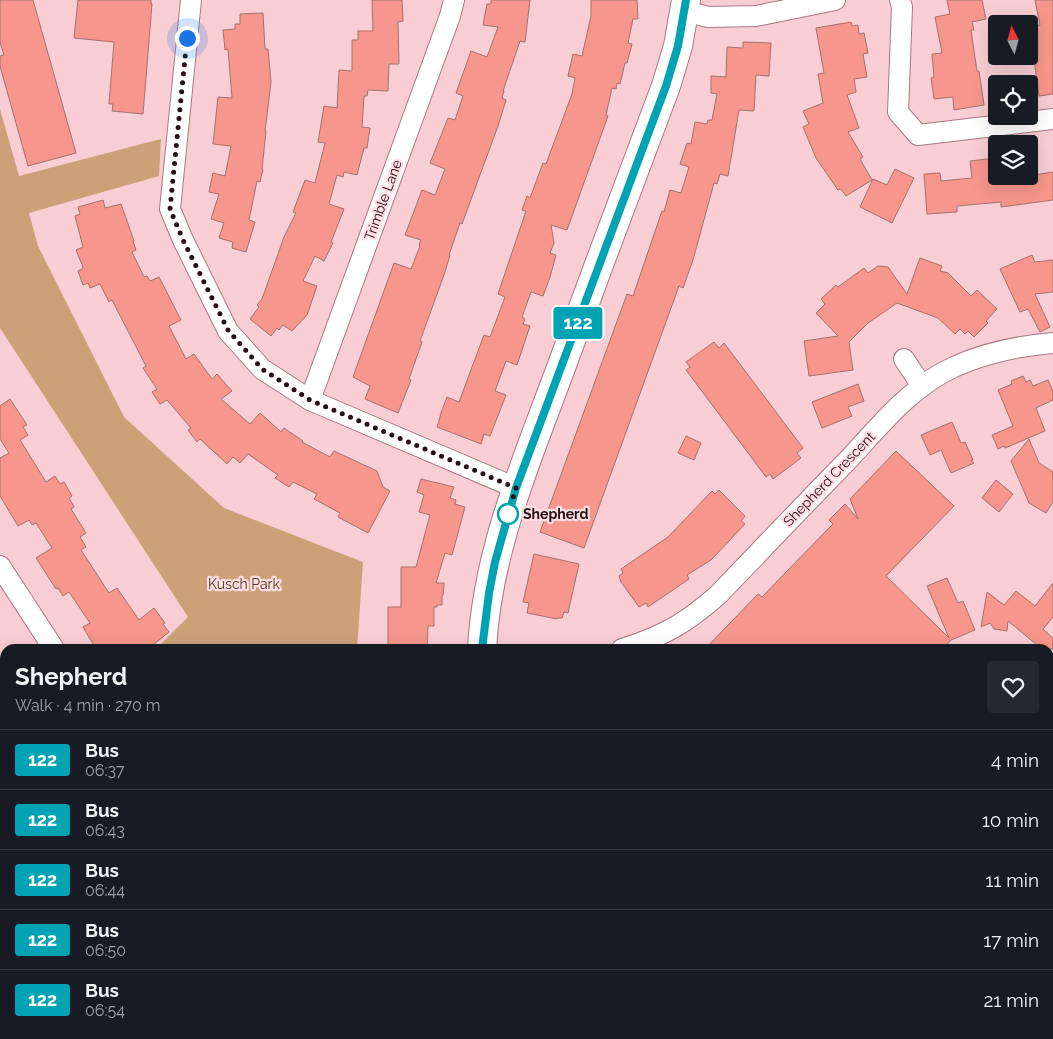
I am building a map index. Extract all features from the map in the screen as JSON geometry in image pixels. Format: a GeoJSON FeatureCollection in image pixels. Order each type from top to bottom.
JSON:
{"type":"FeatureCollection","features":[{"type":"Feature","properties":{"kind":"street"},"geometry":{"type":"LineString","coordinates":[[191,0],[170,209],[183,240],[228,330],[262,369],[310,400],[516,488]]}},
{"type":"Feature","properties":{"kind":"street","name":"Trimble Lane"},"geometry":{"type":"LineString","coordinates":[[310,400],[443,35],[454,0]]}},
{"type":"Feature","properties":{"kind":"street"},"geometry":{"type":"LineString","coordinates":[[483,644],[495,562],[516,488],[666,86],[678,46],[686,5],[708,17],[756,16],[835,0]]}},
{"type":"Feature","properties":{"kind":"street"},"geometry":{"type":"LineString","coordinates":[[900,0],[902,7],[898,112],[918,135],[1053,119]]}},
{"type":"Feature","properties":{"kind":"street","name":"Shepherd Crescent"},"geometry":{"type":"LineString","coordinates":[[639,644],[677,627],[718,595],[882,423],[922,386],[953,367],[985,354],[1013,347],[1053,343]]}},
{"type":"Feature","properties":{"kind":"street"},"geometry":{"type":"LineString","coordinates":[[904,359],[922,386]]}},
{"type":"Feature","properties":{"kind":"street"},"geometry":{"type":"LineString","coordinates":[[3,579],[50,644]]}},
{"type":"Feature","properties":{"kind":"green space","name":"Kusch Park"},"geometry":{"type":"Polygon","coordinates":[[[0,109],[19,176],[161,139],[159,176],[29,213],[38,246],[124,417],[224,508],[363,562],[357,644],[161,644],[188,617],[0,328],[0,109]]]}},
{"type":"Feature","properties":{"kind":"building"},"geometry":{"type":"Polygon","coordinates":[[[0,0],[33,0],[76,153],[28,166],[0,66],[0,56],[4,55],[0,42],[0,0]]]}},
{"type":"Feature","properties":{"kind":"building"},"geometry":{"type":"Polygon","coordinates":[[[78,0],[151,0],[143,114],[112,111],[113,104],[109,104],[114,42],[74,38],[78,0]]]}},
{"type":"Feature","properties":{"kind":"building"},"geometry":{"type":"Polygon","coordinates":[[[372,0],[402,0],[403,21],[398,22],[399,64],[389,64],[388,91],[368,90],[367,96],[364,96],[362,127],[370,128],[367,148],[364,148],[357,175],[344,172],[343,177],[337,175],[329,204],[344,209],[331,242],[333,243],[324,261],[315,256],[303,281],[317,286],[307,315],[292,331],[283,325],[279,330],[277,328],[271,336],[250,319],[259,307],[257,305],[262,299],[284,237],[296,213],[293,212],[305,180],[315,183],[325,143],[318,142],[324,106],[337,108],[339,70],[352,71],[352,40],[358,40],[358,31],[373,31],[372,0]]]}},
{"type":"Feature","properties":{"kind":"building"},"geometry":{"type":"Polygon","coordinates":[[[491,0],[530,0],[525,42],[520,41],[503,91],[502,98],[506,100],[498,126],[462,224],[460,223],[445,272],[420,341],[422,342],[409,379],[411,380],[398,413],[365,399],[370,386],[353,377],[394,263],[411,269],[420,246],[421,240],[405,235],[422,190],[435,195],[445,169],[430,163],[448,118],[455,120],[463,96],[456,93],[471,51],[487,57],[498,27],[483,25],[487,4],[491,4],[491,0]]]}},
{"type":"Feature","properties":{"kind":"building"},"geometry":{"type":"Polygon","coordinates":[[[591,0],[637,0],[638,19],[633,19],[628,43],[632,44],[620,84],[617,83],[616,89],[612,88],[606,115],[608,116],[567,230],[551,225],[554,243],[550,253],[556,255],[550,277],[543,296],[531,292],[522,317],[525,319],[523,324],[530,326],[517,365],[506,361],[495,391],[506,395],[490,436],[484,434],[481,444],[437,427],[447,397],[459,402],[484,335],[490,337],[505,297],[498,294],[526,211],[522,210],[527,196],[530,198],[543,163],[546,164],[572,94],[575,78],[568,76],[573,54],[582,56],[591,16],[591,0]]]}},
{"type":"Feature","properties":{"kind":"building"},"geometry":{"type":"Polygon","coordinates":[[[947,0],[982,0],[986,19],[972,22],[974,30],[971,30],[984,105],[954,110],[953,97],[934,99],[931,78],[934,77],[932,54],[942,53],[935,17],[950,14],[947,0]]]}},
{"type":"Feature","properties":{"kind":"building"},"geometry":{"type":"Polygon","coordinates":[[[1035,0],[1053,0],[1053,94],[1039,96],[1038,75],[1036,75],[1035,65],[1038,65],[1038,25],[1040,25],[1035,0]]]}},
{"type":"Feature","properties":{"kind":"building"},"geometry":{"type":"Polygon","coordinates":[[[263,13],[265,49],[268,49],[271,82],[263,169],[260,182],[257,181],[249,220],[255,222],[246,252],[232,248],[233,242],[219,238],[224,223],[211,219],[219,194],[209,192],[213,173],[225,176],[231,146],[213,144],[218,97],[232,98],[228,49],[225,50],[223,30],[235,29],[235,24],[240,24],[240,14],[263,13]]]}},
{"type":"Feature","properties":{"kind":"building"},"geometry":{"type":"Polygon","coordinates":[[[851,22],[852,26],[858,25],[859,34],[864,33],[868,53],[863,54],[867,77],[854,79],[856,92],[847,95],[859,128],[848,132],[863,157],[860,159],[872,180],[846,196],[841,189],[838,190],[816,158],[803,127],[809,124],[803,111],[823,103],[818,74],[824,73],[816,28],[851,22]]]}},
{"type":"Feature","properties":{"kind":"building"},"geometry":{"type":"Polygon","coordinates":[[[743,42],[771,43],[769,76],[756,75],[754,111],[739,110],[728,176],[720,174],[717,184],[714,183],[693,260],[683,288],[679,286],[584,548],[540,532],[627,294],[633,296],[662,211],[664,212],[670,190],[681,193],[689,167],[680,164],[687,143],[691,144],[695,122],[707,124],[708,120],[712,120],[717,94],[711,93],[711,76],[726,77],[727,47],[743,48],[743,42]]]}},
{"type":"Feature","properties":{"kind":"building"},"geometry":{"type":"Polygon","coordinates":[[[988,159],[988,185],[1038,185],[1038,174],[1053,172],[1053,200],[1001,207],[1001,202],[957,206],[957,212],[927,214],[924,174],[940,173],[941,181],[972,178],[970,161],[988,159]]]}},
{"type":"Feature","properties":{"kind":"building"},"geometry":{"type":"Polygon","coordinates":[[[895,169],[914,178],[892,223],[860,207],[873,179],[887,185],[895,169]]]}},
{"type":"Feature","properties":{"kind":"building"},"geometry":{"type":"Polygon","coordinates":[[[103,200],[105,208],[121,204],[134,241],[136,250],[132,252],[144,277],[147,276],[150,281],[159,277],[181,320],[169,326],[186,359],[194,354],[212,379],[217,374],[232,391],[221,399],[250,424],[260,413],[281,432],[284,428],[302,442],[330,457],[334,451],[377,471],[383,487],[390,491],[368,533],[338,517],[340,513],[314,499],[317,494],[293,482],[289,487],[275,478],[278,475],[248,454],[240,463],[233,457],[227,464],[200,439],[197,442],[188,430],[191,428],[167,400],[160,404],[152,392],[157,389],[143,368],[146,366],[112,300],[109,302],[100,284],[90,288],[88,283],[83,285],[78,271],[83,267],[76,250],[83,247],[75,216],[80,214],[78,207],[103,200]]]}},
{"type":"Feature","properties":{"kind":"building"},"geometry":{"type":"Polygon","coordinates":[[[1032,255],[1035,262],[1053,260],[1053,292],[1035,294],[1050,327],[1040,332],[1028,309],[1020,312],[1000,269],[1032,255]]]}},
{"type":"Feature","properties":{"kind":"building"},"geometry":{"type":"Polygon","coordinates":[[[920,258],[942,266],[940,271],[948,273],[971,296],[977,290],[997,309],[986,321],[988,323],[974,337],[968,331],[965,334],[960,329],[955,334],[938,318],[897,303],[868,323],[849,342],[853,370],[809,376],[804,341],[838,336],[816,313],[825,304],[821,299],[836,285],[838,287],[864,268],[868,273],[878,266],[888,267],[907,294],[920,258]]]}},
{"type":"Feature","properties":{"kind":"building"},"geometry":{"type":"Polygon","coordinates":[[[714,342],[719,348],[724,343],[803,448],[797,453],[801,458],[773,479],[770,474],[766,477],[686,370],[690,367],[686,362],[714,342]]]}},
{"type":"Feature","properties":{"kind":"building"},"geometry":{"type":"Polygon","coordinates":[[[1023,376],[1026,382],[1030,380],[1033,386],[1048,380],[1053,391],[1053,400],[1036,408],[1045,431],[1005,448],[1004,446],[998,449],[992,435],[1013,426],[998,390],[1012,384],[1011,381],[1023,376]]]}},
{"type":"Feature","properties":{"kind":"building"},"geometry":{"type":"Polygon","coordinates":[[[858,384],[864,401],[848,407],[852,416],[822,428],[812,402],[858,384]]]}},
{"type":"Feature","properties":{"kind":"building"},"geometry":{"type":"Polygon","coordinates":[[[10,399],[27,425],[23,427],[28,435],[20,440],[46,482],[55,476],[60,484],[64,482],[72,496],[69,498],[74,507],[71,509],[86,533],[80,537],[86,547],[81,550],[109,593],[117,588],[139,620],[154,608],[165,623],[163,624],[169,632],[154,644],[93,644],[83,627],[90,623],[69,592],[63,596],[58,588],[56,589],[36,558],[52,548],[36,523],[32,525],[29,520],[18,526],[0,496],[0,458],[9,453],[0,439],[0,406],[10,399]]]}},
{"type":"Feature","properties":{"kind":"building"},"geometry":{"type":"Polygon","coordinates":[[[952,422],[961,443],[965,442],[973,460],[971,461],[974,463],[951,473],[941,450],[930,455],[921,435],[952,422]]]}},
{"type":"Feature","properties":{"kind":"building"},"geometry":{"type":"Polygon","coordinates":[[[686,436],[701,443],[694,460],[678,453],[686,436]]]}},
{"type":"Feature","properties":{"kind":"building"},"geometry":{"type":"Polygon","coordinates":[[[1029,439],[1039,463],[1053,472],[1053,502],[1046,513],[1029,503],[1011,461],[1029,439]]]}},
{"type":"Feature","properties":{"kind":"building"},"geometry":{"type":"Polygon","coordinates":[[[896,451],[954,506],[886,576],[949,638],[927,586],[947,578],[958,603],[963,601],[975,630],[951,640],[947,644],[710,644],[758,594],[762,597],[833,524],[829,520],[845,504],[858,519],[850,499],[896,451]]]}},
{"type":"Feature","properties":{"kind":"building"},"geometry":{"type":"Polygon","coordinates":[[[421,479],[454,487],[450,498],[456,500],[455,504],[465,507],[452,555],[445,553],[436,583],[444,583],[442,605],[434,607],[434,626],[428,626],[427,644],[388,644],[388,607],[401,607],[401,567],[416,567],[430,515],[419,512],[424,495],[417,492],[421,479]]]}},
{"type":"Feature","properties":{"kind":"building"},"geometry":{"type":"Polygon","coordinates":[[[996,480],[1013,494],[999,512],[982,498],[996,480]]]}},
{"type":"Feature","properties":{"kind":"building"},"geometry":{"type":"Polygon","coordinates":[[[719,490],[745,516],[741,521],[745,524],[711,560],[687,575],[689,579],[648,607],[646,603],[639,607],[621,582],[619,576],[623,573],[621,569],[668,537],[712,491],[715,494],[719,490]]]}},
{"type":"Feature","properties":{"kind":"building"},"geometry":{"type":"Polygon","coordinates":[[[534,554],[579,564],[568,613],[564,612],[562,618],[557,619],[527,613],[529,603],[523,602],[534,554]]]}},
{"type":"Feature","properties":{"kind":"building"},"geometry":{"type":"Polygon","coordinates":[[[1053,583],[1053,617],[1043,629],[1053,638],[1053,644],[1036,644],[1008,621],[1007,631],[994,629],[990,623],[981,627],[987,592],[1004,605],[1016,591],[1035,606],[1053,583]]]}},
{"type":"Feature","properties":{"kind":"bus line","name":"122"},"geometry":{"type":"LineString","coordinates":[[482,644],[495,562],[516,488],[666,86],[678,46],[686,0]]}},
{"type":"Feature","properties":{"kind":"place","name":"Shepherd"},"geometry":{"type":"Point","coordinates":[508,514]}},
{"type":"Feature","properties":{"kind":"route"},"geometry":{"type":"LineString","coordinates":[[187,38],[170,209],[183,240],[228,330],[262,369],[310,400],[516,488],[508,514]]}}]}
